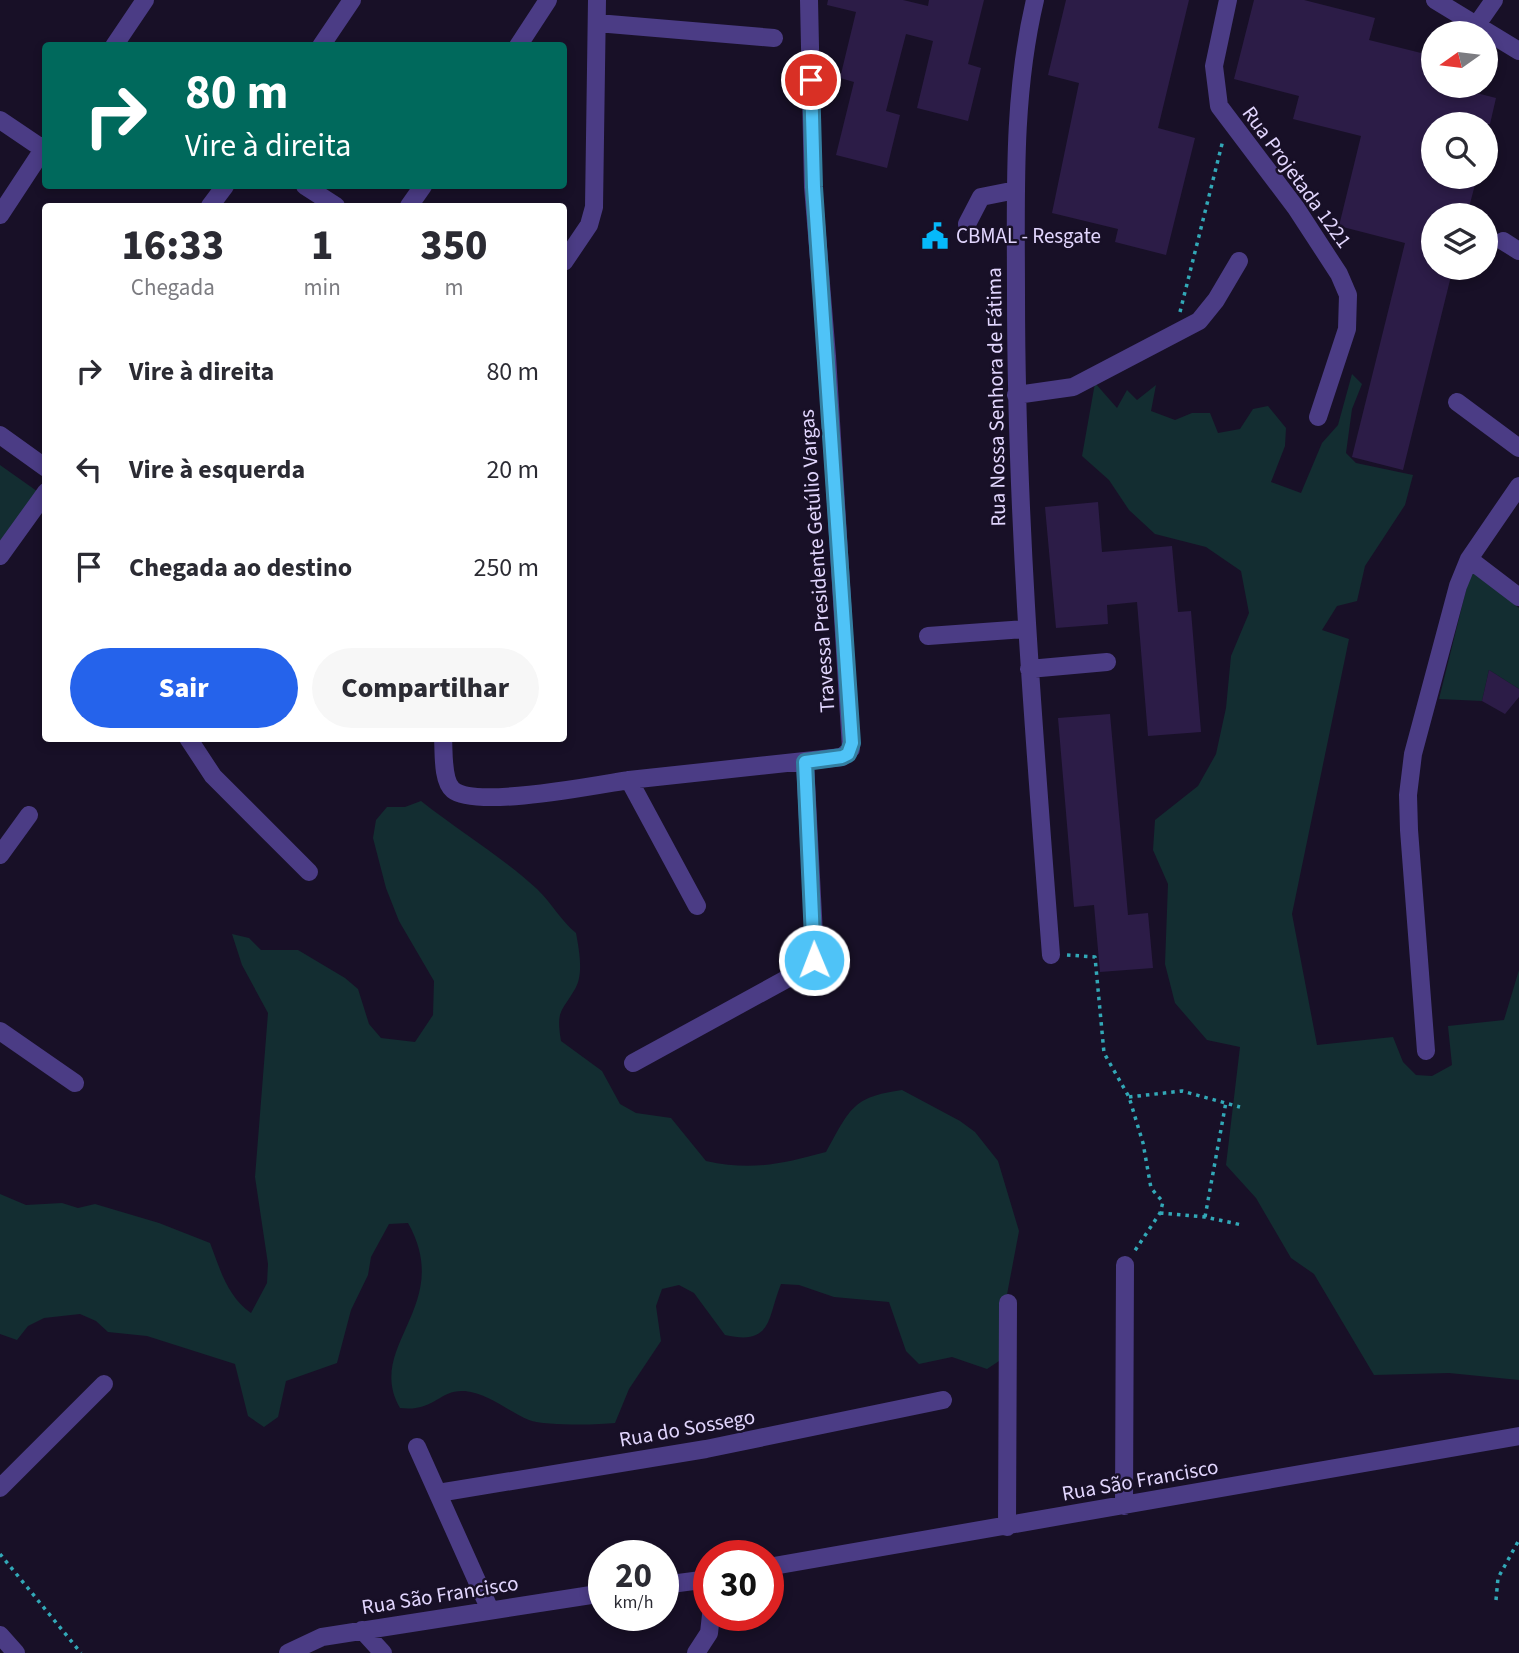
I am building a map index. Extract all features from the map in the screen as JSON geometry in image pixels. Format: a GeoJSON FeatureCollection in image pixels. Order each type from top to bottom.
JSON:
{"type":"FeatureCollection","features":[{"type":"Feature","properties":{"kind":"street"},"geometry":{"type":"LineString","coordinates":[[117,42],[145,0]]}},
{"type":"Feature","properties":{"kind":"street"},"geometry":{"type":"LineString","coordinates":[[324,42],[352,0]]}},
{"type":"Feature","properties":{"kind":"street"},"geometry":{"type":"LineString","coordinates":[[521,42],[548,0]]}},
{"type":"Feature","properties":{"kind":"street"},"geometry":{"type":"LineString","coordinates":[[567,258],[589,225],[594,207],[604,23],[597,0]]}},
{"type":"Feature","properties":{"kind":"street","name":"Travessa Presidente Getúlio Vargas"},"geometry":{"type":"LineString","coordinates":[[443,742],[451,789],[459,793],[498,798],[629,780],[805,762],[848,754],[852,743],[814,187],[809,0]]}},
{"type":"Feature","properties":{"kind":"street","name":"Rua Nossa Senhora de Fátima"},"geometry":{"type":"LineString","coordinates":[[1035,0],[1024,48],[1019,89],[1016,395],[1026,629],[1051,955]]}},
{"type":"Feature","properties":{"kind":"street","name":"Rua Projetada 1221"},"geometry":{"type":"LineString","coordinates":[[1228,0],[1214,66],[1214,88],[1227,121],[1296,208],[1339,274],[1349,295],[1347,330],[1318,417]]}},
{"type":"Feature","properties":{"kind":"street"},"geometry":{"type":"LineString","coordinates":[[1435,0],[1474,21]]}},
{"type":"Feature","properties":{"kind":"street"},"geometry":{"type":"LineString","coordinates":[[1479,21],[1494,0]]}},
{"type":"Feature","properties":{"kind":"street"},"geometry":{"type":"LineString","coordinates":[[604,23],[774,38]]}},
{"type":"Feature","properties":{"kind":"street"},"geometry":{"type":"LineString","coordinates":[[1498,37],[1519,51]]}},
{"type":"Feature","properties":{"kind":"street"},"geometry":{"type":"LineString","coordinates":[[0,120],[42,146]]}},
{"type":"Feature","properties":{"kind":"street"},"geometry":{"type":"LineString","coordinates":[[0,215],[42,150]]}},
{"type":"Feature","properties":{"kind":"street"},"geometry":{"type":"LineString","coordinates":[[310,189],[331,203]]}},
{"type":"Feature","properties":{"kind":"street"},"geometry":{"type":"LineString","coordinates":[[967,224],[981,197],[1016,190]]}},
{"type":"Feature","properties":{"kind":"street"},"geometry":{"type":"LineString","coordinates":[[1503,242],[1519,251]]}},
{"type":"Feature","properties":{"kind":"street"},"geometry":{"type":"LineString","coordinates":[[1016,395],[1073,387],[1199,321],[1216,300],[1239,261]]}},
{"type":"Feature","properties":{"kind":"street"},"geometry":{"type":"LineString","coordinates":[[1457,402],[1519,448]]}},
{"type":"Feature","properties":{"kind":"street"},"geometry":{"type":"LineString","coordinates":[[0,435],[42,465]]}},
{"type":"Feature","properties":{"kind":"street"},"geometry":{"type":"LineString","coordinates":[[1426,1051],[1408,794],[1417,741],[1458,586],[1469,559],[1519,486]]}},
{"type":"Feature","properties":{"kind":"street"},"geometry":{"type":"LineString","coordinates":[[0,556],[42,498]]}},
{"type":"Feature","properties":{"kind":"street"},"geometry":{"type":"LineString","coordinates":[[1469,559],[1519,597]]}},
{"type":"Feature","properties":{"kind":"street"},"geometry":{"type":"LineString","coordinates":[[928,636],[1026,629]]}},
{"type":"Feature","properties":{"kind":"street"},"geometry":{"type":"LineString","coordinates":[[1029,669],[1107,662]]}},
{"type":"Feature","properties":{"kind":"street"},"geometry":{"type":"LineString","coordinates":[[191,742],[213,776],[309,872]]}},
{"type":"Feature","properties":{"kind":"street"},"geometry":{"type":"LineString","coordinates":[[633,1063],[813,965],[816,954],[805,762]]}},
{"type":"Feature","properties":{"kind":"street"},"geometry":{"type":"LineString","coordinates":[[629,780],[697,906]]}},
{"type":"Feature","properties":{"kind":"street"},"geometry":{"type":"LineString","coordinates":[[0,855],[29,815]]}},
{"type":"Feature","properties":{"kind":"street"},"geometry":{"type":"LineString","coordinates":[[0,1031],[75,1083]]}},
{"type":"Feature","properties":{"kind":"street"},"geometry":{"type":"LineString","coordinates":[[1124,1506],[1125,1265]]}},
{"type":"Feature","properties":{"kind":"street"},"geometry":{"type":"LineString","coordinates":[[1007,1527],[1008,1303]]}},
{"type":"Feature","properties":{"kind":"street"},"geometry":{"type":"LineString","coordinates":[[0,1488],[104,1384]]}},
{"type":"Feature","properties":{"kind":"street","name":"Rua do Sossego"},"geometry":{"type":"LineString","coordinates":[[438,1493],[706,1449],[943,1400]]}},
{"type":"Feature","properties":{"kind":"street","name":"Rua São Francisco"},"geometry":{"type":"LineString","coordinates":[[784,1564],[1519,1436]]}},
{"type":"Feature","properties":{"kind":"street"},"geometry":{"type":"LineString","coordinates":[[417,1447],[490,1609]]}},
{"type":"Feature","properties":{"kind":"street","name":"Rua São Francisco"},"geometry":{"type":"LineString","coordinates":[[288,1653],[322,1637],[588,1595]]}},
{"type":"Feature","properties":{"kind":"street"},"geometry":{"type":"LineString","coordinates":[[362,1630],[383,1653]]}},
{"type":"Feature","properties":{"kind":"street"},"geometry":{"type":"LineString","coordinates":[[696,1653],[704,1645],[709,1631]]}},
{"type":"Feature","properties":{"kind":"street"},"geometry":{"type":"LineString","coordinates":[[0,1635],[16,1653]]}},
{"type":"Feature","properties":{"kind":"path"},"geometry":{"type":"LineString","coordinates":[[1176,334],[1227,121]]}},
{"type":"Feature","properties":{"kind":"path"},"geometry":{"type":"LineString","coordinates":[[1051,955],[1095,957],[1104,1053],[1129,1097],[1143,1143],[1151,1188],[1163,1202],[1160,1213],[1125,1265]]}},
{"type":"Feature","properties":{"kind":"path"},"geometry":{"type":"LineString","coordinates":[[1129,1097],[1182,1091],[1240,1107]]}},
{"type":"Feature","properties":{"kind":"path"},"geometry":{"type":"LineString","coordinates":[[1205,1217],[1226,1102]]}},
{"type":"Feature","properties":{"kind":"path"},"geometry":{"type":"LineString","coordinates":[[1160,1213],[1205,1217],[1242,1225]]}},
{"type":"Feature","properties":{"kind":"path"},"geometry":{"type":"LineString","coordinates":[[1496,1600],[1498,1578],[1519,1540]]}},
{"type":"Feature","properties":{"kind":"path"},"geometry":{"type":"LineString","coordinates":[[0,1554],[81,1653]]}},
{"type":"Feature","properties":{"kind":"green space"},"geometry":{"type":"Polygon","coordinates":[[[1352,374],[1362,384],[1352,409],[1346,453],[1356,463],[1413,475],[1405,505],[1365,566],[1357,601],[1337,606],[1322,630],[1349,639],[1292,914],[1317,1045],[1393,1037],[1403,1062],[1416,1075],[1432,1076],[1452,1065],[1448,1026],[1504,1020],[1519,970],[1519,1380],[1449,1373],[1374,1375],[1314,1274],[1291,1258],[1256,1198],[1226,1165],[1240,1047],[1207,1040],[1175,1003],[1165,964],[1168,884],[1153,850],[1155,820],[1198,786],[1216,754],[1226,708],[1231,656],[1249,613],[1241,571],[1206,547],[1155,534],[1129,510],[1109,480],[1082,456],[1095,383],[1117,408],[1127,390],[1137,400],[1156,385],[1151,411],[1175,420],[1192,413],[1210,413],[1218,433],[1240,429],[1253,409],[1268,406],[1286,428],[1285,446],[1271,482],[1301,493],[1322,443],[1338,425],[1352,374]]]}},
{"type":"Feature","properties":{"kind":"green space"},"geometry":{"type":"Polygon","coordinates":[[[0,465],[41,494],[0,555],[0,465]]]}},
{"type":"Feature","properties":{"kind":"green space"},"geometry":{"type":"Polygon","coordinates":[[[1471,570],[1519,608],[1519,689],[1489,670],[1482,701],[1439,699],[1471,570]]]}},
{"type":"Feature","properties":{"kind":"green space"},"geometry":{"type":"Polygon","coordinates":[[[421,801],[523,877],[542,894],[576,933],[579,976],[575,989],[561,1012],[561,1041],[602,1071],[620,1104],[636,1113],[671,1118],[706,1161],[766,1165],[826,1152],[854,1108],[872,1097],[902,1090],[975,1132],[998,1161],[1019,1231],[1002,1321],[1002,1359],[987,1369],[952,1357],[919,1364],[906,1351],[889,1302],[834,1297],[799,1285],[781,1284],[770,1318],[760,1333],[741,1337],[725,1335],[694,1293],[679,1285],[662,1289],[656,1306],[661,1341],[629,1389],[615,1423],[537,1422],[521,1417],[482,1395],[465,1391],[449,1393],[421,1407],[400,1408],[392,1386],[393,1365],[417,1302],[422,1278],[420,1252],[408,1223],[389,1224],[371,1257],[368,1275],[351,1310],[337,1363],[286,1381],[278,1417],[264,1427],[248,1416],[235,1364],[147,1336],[108,1332],[96,1321],[80,1314],[44,1318],[28,1326],[17,1340],[0,1334],[0,1194],[26,1205],[62,1203],[78,1208],[95,1204],[159,1223],[210,1243],[230,1290],[251,1313],[267,1283],[268,1264],[255,1177],[268,1013],[242,965],[232,934],[249,938],[261,950],[298,950],[345,978],[358,989],[369,1024],[381,1038],[415,1042],[433,1015],[434,981],[399,921],[386,888],[373,838],[376,820],[387,807],[405,807],[421,801]]]}},
{"type":"Feature","properties":{"kind":"building"},"geometry":{"type":"Polygon","coordinates":[[[828,0],[903,0],[928,6],[929,0],[984,0],[968,64],[981,68],[968,121],[917,108],[933,41],[906,34],[886,111],[900,115],[887,168],[836,155],[854,82],[840,78],[856,12],[827,5],[828,0]]]}},
{"type":"Feature","properties":{"kind":"building"},"geometry":{"type":"Polygon","coordinates":[[[1066,0],[1189,0],[1158,128],[1195,138],[1166,255],[1115,242],[1118,229],[1052,213],[1079,83],[1048,75],[1066,0]]]}},
{"type":"Feature","properties":{"kind":"building"},"geometry":{"type":"Polygon","coordinates":[[[1254,0],[1304,0],[1375,18],[1369,40],[1421,53],[1421,98],[1496,98],[1493,112],[1421,112],[1421,189],[1474,189],[1470,203],[1421,203],[1421,280],[1450,280],[1403,470],[1352,457],[1405,243],[1339,226],[1361,136],[1293,119],[1299,96],[1234,79],[1254,0]]]}},
{"type":"Feature","properties":{"kind":"building"},"geometry":{"type":"Polygon","coordinates":[[[1098,502],[1102,552],[1172,546],[1178,612],[1191,611],[1201,732],[1148,736],[1137,602],[1107,605],[1108,624],[1056,628],[1045,507],[1098,502]]]}},
{"type":"Feature","properties":{"kind":"building"},"geometry":{"type":"Polygon","coordinates":[[[1489,670],[1519,689],[1519,697],[1505,714],[1482,701],[1489,670]]]}},
{"type":"Feature","properties":{"kind":"building"},"geometry":{"type":"Polygon","coordinates":[[[1110,714],[1128,915],[1148,913],[1153,968],[1100,972],[1094,905],[1074,907],[1058,718],[1110,714]]]}},
{"type":"Feature","properties":{"kind":"place","name":"CBMAL - Resgate"},"geometry":{"type":"Point","coordinates":[935,236]}},
{"type":"Feature","properties":{"kind":"route"},"geometry":{"type":"LineString","coordinates":[[811,80],[814,187],[852,743],[848,754],[842,757],[805,762],[816,954],[814,960]]}}]}
